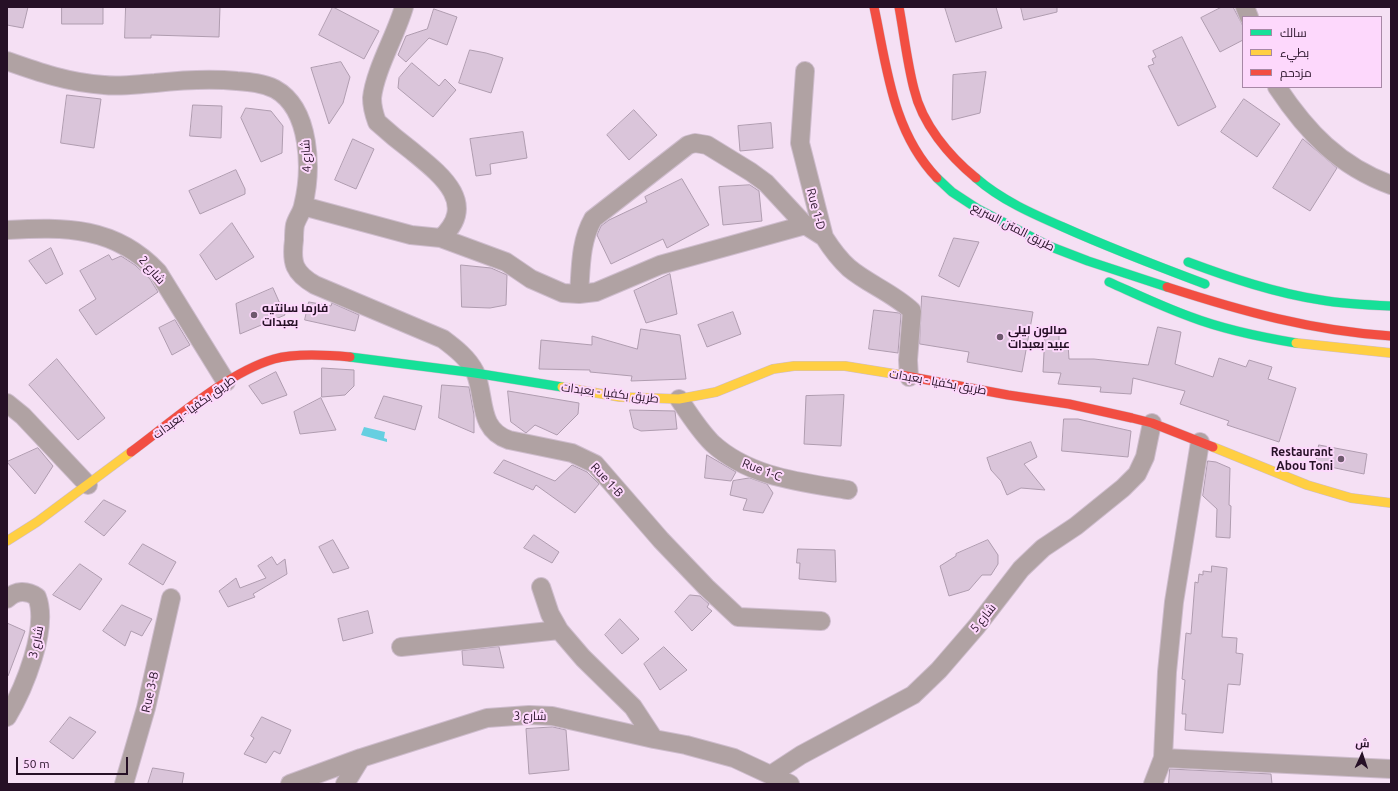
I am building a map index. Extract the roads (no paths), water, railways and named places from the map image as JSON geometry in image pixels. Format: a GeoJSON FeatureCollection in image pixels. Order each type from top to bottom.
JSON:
{"type":"FeatureCollection","features":[{"type":"Feature","properties":{"kind":"main road","name":"طريق المتن السريع"},"geometry":{"type":"LineString","coordinates":[[874,7],[883,43],[890,86],[901,121],[919,157],[945,187],[963,201],[983,214],[1066,254]]}},
{"type":"Feature","properties":{"kind":"main road","name":"طريق المتن السريع"},"geometry":{"type":"LineString","coordinates":[[899,7],[914,90],[925,117],[940,141],[961,166],[987,188],[1058,224]]}},
{"type":"Feature","properties":{"kind":"main road"},"geometry":{"type":"LineString","coordinates":[[1058,224],[1107,236]]}},
{"type":"Feature","properties":{"kind":"main road"},"geometry":{"type":"LineString","coordinates":[[1058,224],[1114,250],[1217,288]]}},
{"type":"Feature","properties":{"kind":"main road"},"geometry":{"type":"LineString","coordinates":[[1066,254],[1096,275],[1211,324],[1326,349],[1391,353]]}},
{"type":"Feature","properties":{"kind":"main road"},"geometry":{"type":"LineString","coordinates":[[1066,254],[1256,315],[1317,328],[1391,336]]}},
{"type":"Feature","properties":{"kind":"main road"},"geometry":{"type":"LineString","coordinates":[[1181,260],[1235,281],[1296,296],[1339,303],[1391,306]]}},
{"type":"Feature","properties":{"kind":"main road","name":"طريق بكفيا - بعبدات"},"geometry":{"type":"LineString","coordinates":[[7,542],[88,485],[226,382],[249,369],[275,360],[298,356],[360,358],[475,373],[620,397],[679,399],[716,392],[757,374],[794,366],[845,366],[1069,404],[1152,423],[1307,485],[1351,498],[1391,503]]}},
{"type":"Feature","properties":{"kind":"street"},"geometry":{"type":"LineString","coordinates":[[404,7],[399,24],[374,88],[372,100],[377,122],[438,171],[452,188],[456,213],[451,229],[441,238]]}},
{"type":"Feature","properties":{"kind":"street","name":"شارع 4"},"geometry":{"type":"LineString","coordinates":[[7,61],[49,75],[104,86],[193,80],[225,80],[254,82],[276,90],[293,107],[306,140],[308,157],[303,206],[295,225],[293,250],[294,264],[301,275],[315,285],[443,339],[459,351],[475,373]]}},
{"type":"Feature","properties":{"kind":"street","name":"Rue 1-D"},"geometry":{"type":"LineString","coordinates":[[805,71],[800,143],[824,236],[832,250],[849,268],[903,302],[912,311],[908,360],[909,377]]}},
{"type":"Feature","properties":{"kind":"street"},"geometry":{"type":"LineString","coordinates":[[1278,88],[1300,118],[1338,157],[1363,174],[1391,185]]}},
{"type":"Feature","properties":{"kind":"street"},"geometry":{"type":"LineString","coordinates":[[579,294],[583,246],[587,230],[593,219],[688,145],[696,143],[707,145],[751,172],[766,183],[805,225],[824,236]]}},
{"type":"Feature","properties":{"kind":"street"},"geometry":{"type":"LineString","coordinates":[[303,206],[411,235],[441,238],[506,262],[532,280],[563,293],[579,294],[596,292],[667,263],[805,225]]}},
{"type":"Feature","properties":{"kind":"street","name":"شارع 2"},"geometry":{"type":"LineString","coordinates":[[7,230],[44,228],[72,230],[116,240],[132,248],[146,259],[158,272],[226,382]]}},
{"type":"Feature","properties":{"kind":"street","name":"Rue 1-B"},"geometry":{"type":"LineString","coordinates":[[475,373],[486,417],[494,433],[499,437],[509,440],[572,453],[595,464],[666,546],[738,617],[821,621]]}},
{"type":"Feature","properties":{"kind":"street","name":"Rue 1-C"},"geometry":{"type":"LineString","coordinates":[[679,399],[697,425],[712,443],[730,457],[743,464],[787,480],[848,490]]}},
{"type":"Feature","properties":{"kind":"street"},"geometry":{"type":"LineString","coordinates":[[7,403],[23,416],[88,485]]}},
{"type":"Feature","properties":{"kind":"street","name":"شارع 5"},"geometry":{"type":"LineString","coordinates":[[772,774],[802,755],[913,695],[940,670],[977,626],[1021,569],[1043,548],[1076,526],[1123,488],[1137,474],[1144,457],[1152,423]]}},
{"type":"Feature","properties":{"kind":"street"},"geometry":{"type":"LineString","coordinates":[[1153,784],[1163,758],[1167,672],[1174,602],[1200,442]]}},
{"type":"Feature","properties":{"kind":"street"},"geometry":{"type":"LineString","coordinates":[[541,587],[550,614],[559,630],[583,658],[633,707],[654,739]]}},
{"type":"Feature","properties":{"kind":"street","name":"شارع 3"},"geometry":{"type":"LineString","coordinates":[[7,599],[18,592],[32,593],[37,597],[42,616],[32,662],[7,717]]}},
{"type":"Feature","properties":{"kind":"street","name":"Rue 3-B"},"geometry":{"type":"LineString","coordinates":[[124,784],[146,708],[171,598]]}},
{"type":"Feature","properties":{"kind":"street"},"geometry":{"type":"LineString","coordinates":[[401,647],[559,630]]}},
{"type":"Feature","properties":{"kind":"street","name":"شارع 3"},"geometry":{"type":"LineString","coordinates":[[290,784],[311,779],[361,758],[487,718],[508,715],[552,716],[686,745],[734,758],[772,774],[790,784]]}},
{"type":"Feature","properties":{"kind":"street"},"geometry":{"type":"LineString","coordinates":[[344,784],[361,758]]}},
{"type":"Feature","properties":{"kind":"street"},"geometry":{"type":"LineString","coordinates":[[1163,758],[1391,769]]}},
{"type":"Feature","properties":{"kind":"water"},"geometry":{"type":"Polygon","coordinates":[[[364,427],[385,432],[384,438],[387,439],[387,442],[361,435],[364,427]]]}},
{"type":"Feature","properties":{"kind":"place","name":"فارما سانتيه بعبدات"},"geometry":{"type":"Point","coordinates":[254,315]}},
{"type":"Feature","properties":{"kind":"place","name":"صالون ليلى عبيد بعبدات"},"geometry":{"type":"Point","coordinates":[1000,337]}},
{"type":"Feature","properties":{"kind":"place","name":"Restaurant Abou Toni"},"geometry":{"type":"Point","coordinates":[1341,459]}}]}
